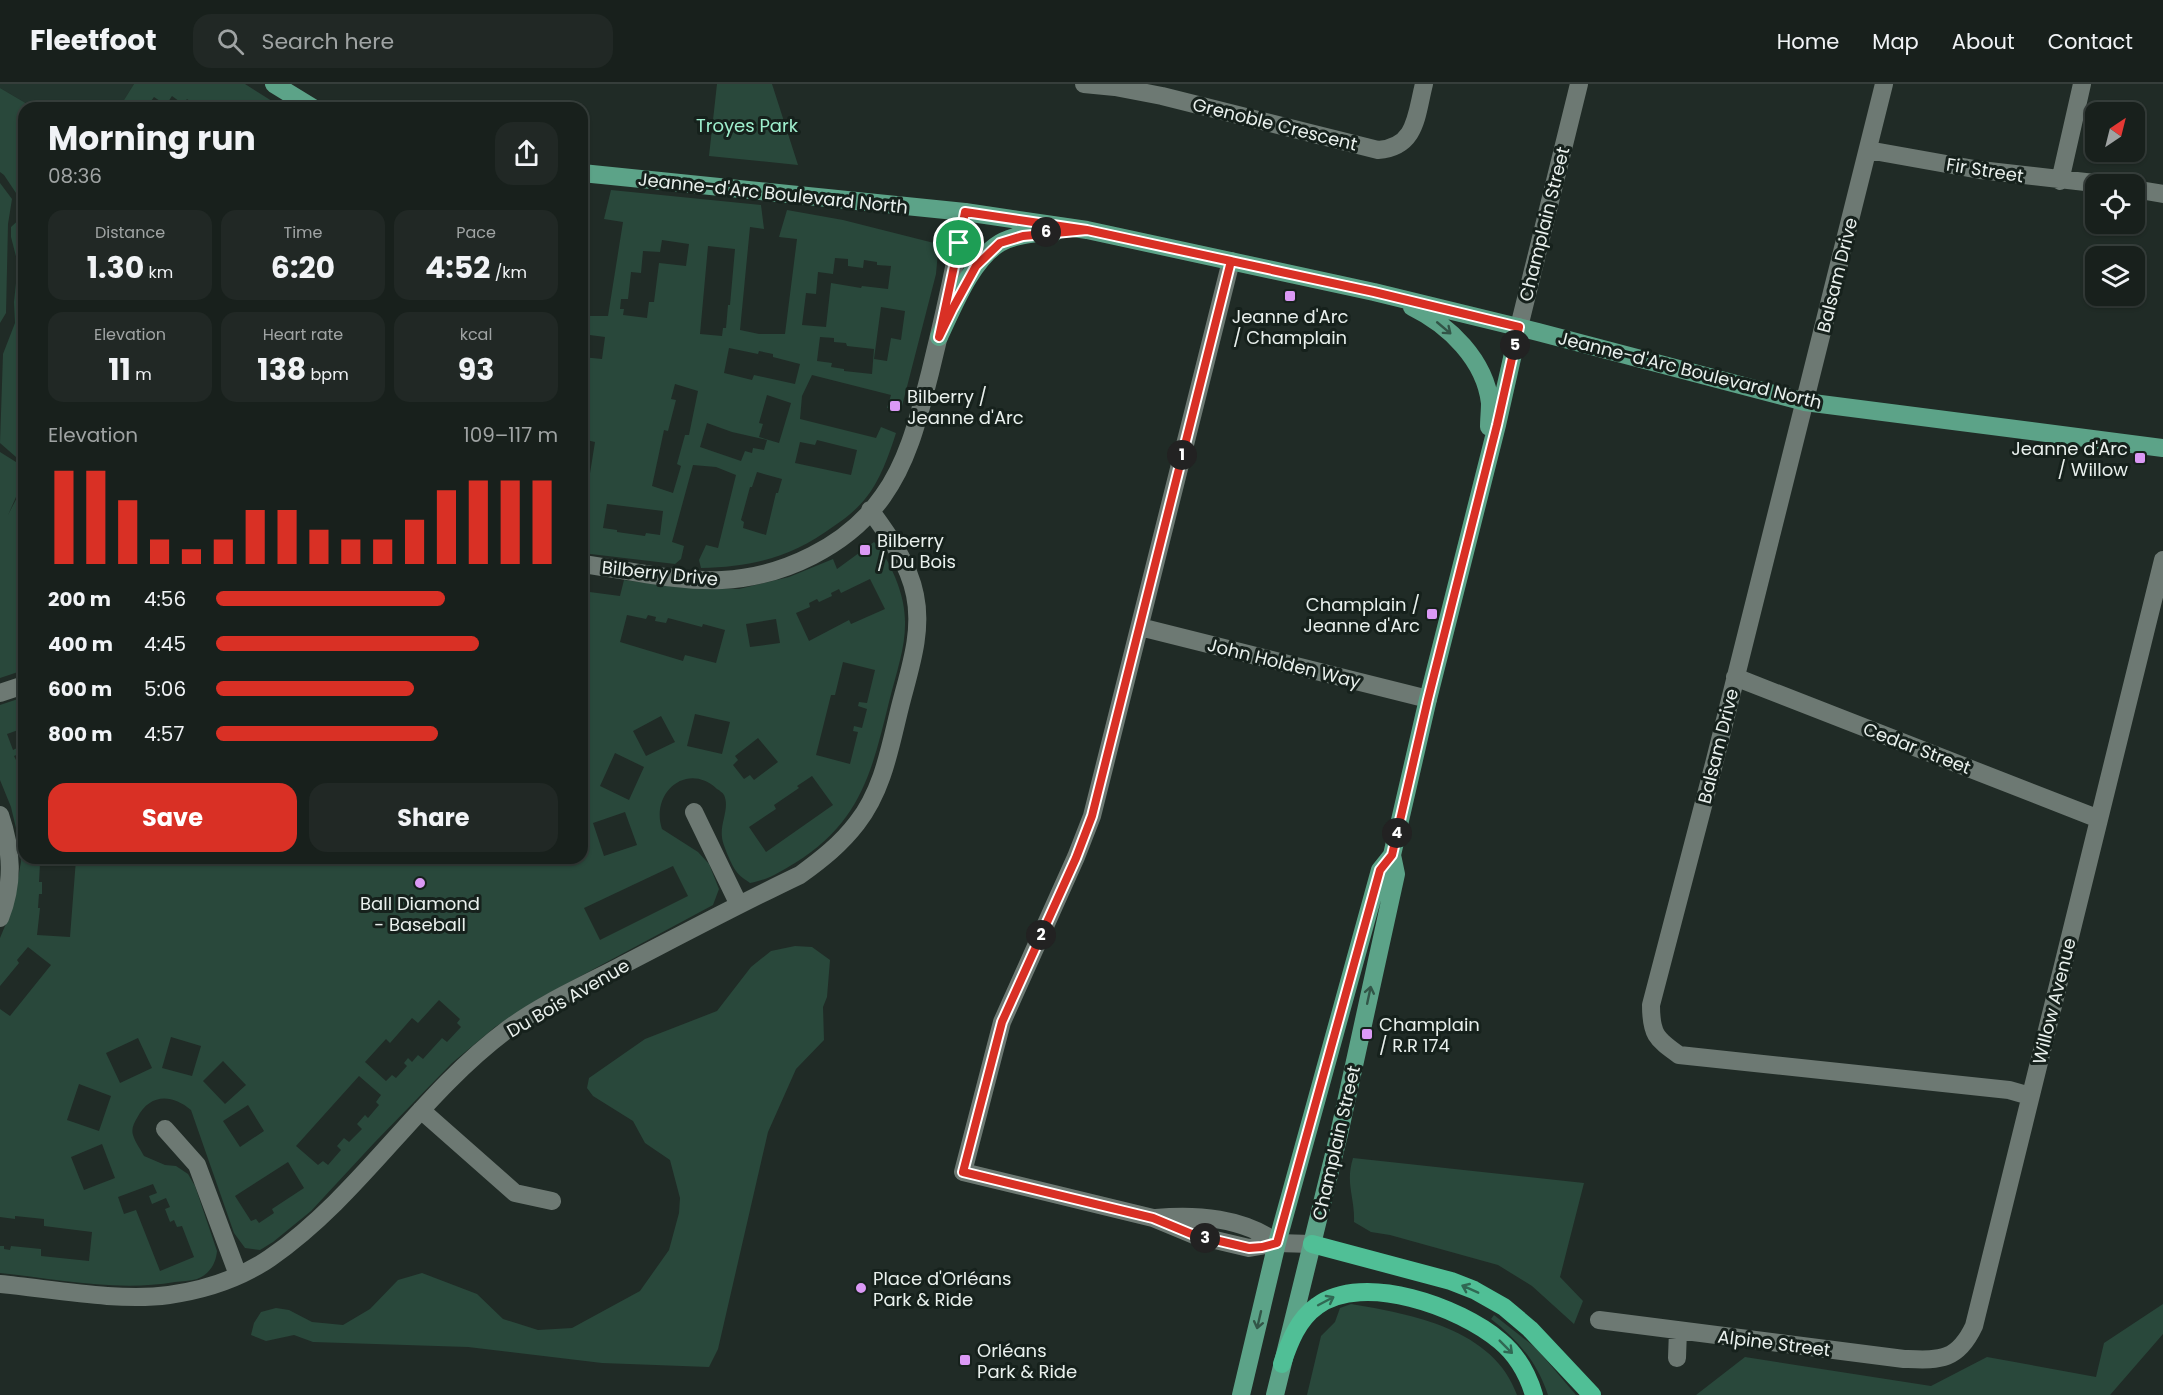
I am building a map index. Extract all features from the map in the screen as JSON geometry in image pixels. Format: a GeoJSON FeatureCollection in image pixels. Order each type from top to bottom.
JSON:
{"type":"FeatureCollection","features":[{"type":"Feature","properties":{"kind":"highway"},"geometry":{"type":"LineString","coordinates":[[1312,1245],[1451,1281],[1474,1290],[1504,1307],[1530,1329],[1592,1395]]}},
{"type":"Feature","properties":{"kind":"highway"},"geometry":{"type":"LineString","coordinates":[[1282,1364],[1296,1330],[1314,1308],[1329,1298],[1351,1292],[1384,1294],[1438,1307],[1482,1327],[1502,1343],[1516,1359],[1534,1395]]}},
{"type":"Feature","properties":{"kind":"main road"},"geometry":{"type":"LineString","coordinates":[[274,84],[303,102]]}},
{"type":"Feature","properties":{"kind":"main road","name":"Jeanne-d'Arc Boulevard North"},"geometry":{"type":"LineString","coordinates":[[588,174],[965,212],[1087,230],[1374,292],[1519,327],[1805,402],[2163,448]]}},
{"type":"Feature","properties":{"kind":"main road"},"geometry":{"type":"LineString","coordinates":[[939,337],[976,266],[1000,243],[1023,236],[1087,230]]}},
{"type":"Feature","properties":{"kind":"main road"},"geometry":{"type":"LineString","coordinates":[[1374,292],[1399,301],[1434,320],[1451,333],[1466,350],[1480,372],[1490,402],[1489,457]]}},
{"type":"Feature","properties":{"kind":"main road","name":"Champlain Street"},"geometry":{"type":"LineString","coordinates":[[1275,1395],[1339,1134],[1396,874],[1392,855],[1519,327]]}},
{"type":"Feature","properties":{"kind":"main road","name":"Champlain Street"},"geometry":{"type":"LineString","coordinates":[[1241,1395],[1277,1243],[1380,870],[1392,855]]}},
{"type":"Feature","properties":{"kind":"street","name":"Grenoble Crescent"},"geometry":{"type":"LineString","coordinates":[[1084,84],[1161,96],[1378,150],[1390,149],[1402,144],[1410,134],[1424,84]]}},
{"type":"Feature","properties":{"kind":"street","name":"Champlain Street"},"geometry":{"type":"LineString","coordinates":[[1519,327],[1579,84]]}},
{"type":"Feature","properties":{"kind":"street","name":"Balsam Drive"},"geometry":{"type":"LineString","coordinates":[[1884,84],[1651,1005],[1651,1025],[1659,1041],[1679,1055],[2008,1090],[2030,1096]]}},
{"type":"Feature","properties":{"kind":"street"},"geometry":{"type":"LineString","coordinates":[[2060,181],[2082,84]]}},
{"type":"Feature","properties":{"kind":"street","name":"Fir Street"},"geometry":{"type":"LineString","coordinates":[[1868,150],[1980,170],[2085,183]]}},
{"type":"Feature","properties":{"kind":"street"},"geometry":{"type":"LineString","coordinates":[[2145,191],[2163,194]]}},
{"type":"Feature","properties":{"kind":"street","name":"Bilberry Drive"},"geometry":{"type":"LineString","coordinates":[[588,565],[704,580],[744,577],[782,569],[816,553],[847,532],[883,496],[918,422],[939,337],[965,212]]}},
{"type":"Feature","properties":{"kind":"street"},"geometry":{"type":"LineString","coordinates":[[1231,261],[1092,816],[1002,1022],[963,1172],[1153,1218],[1185,1216],[1207,1218],[1254,1228],[1277,1243],[1312,1245]]}},
{"type":"Feature","properties":{"kind":"street","name":"Du Bois Avenue"},"geometry":{"type":"LineString","coordinates":[[0,1284],[132,1297],[167,1295],[198,1290],[238,1275],[269,1259],[316,1222],[462,1069],[508,1030],[574,991],[800,874],[832,852],[859,822],[884,770],[915,646],[917,615],[915,593],[888,534],[870,510]]}},
{"type":"Feature","properties":{"kind":"street","name":"Willow Avenue"},"geometry":{"type":"LineString","coordinates":[[1871,1355],[1938,1360],[1952,1354],[1966,1341],[1974,1326],[2163,560]]}},
{"type":"Feature","properties":{"kind":"street","name":"John Holden Way"},"geometry":{"type":"LineString","coordinates":[[1140,627],[1428,699]]}},
{"type":"Feature","properties":{"kind":"street","name":"Cedar Street"},"geometry":{"type":"LineString","coordinates":[[1735,677],[2099,819]]}},
{"type":"Feature","properties":{"kind":"street"},"geometry":{"type":"LineString","coordinates":[[0,693],[18,687]]}},
{"type":"Feature","properties":{"kind":"street"},"geometry":{"type":"LineString","coordinates":[[694,812],[739,904]]}},
{"type":"Feature","properties":{"kind":"street"},"geometry":{"type":"LineString","coordinates":[[0,815],[8,837],[11,858],[9,886],[0,918]]}},
{"type":"Feature","properties":{"kind":"street"},"geometry":{"type":"LineString","coordinates":[[422,1110],[515,1193],[552,1201]]}},
{"type":"Feature","properties":{"kind":"street"},"geometry":{"type":"LineString","coordinates":[[165,1129],[197,1165],[238,1275]]}},
{"type":"Feature","properties":{"kind":"street","name":"Alpine Street"},"geometry":{"type":"LineString","coordinates":[[1599,1320],[1871,1355]]}},
{"type":"Feature","properties":{"kind":"street"},"geometry":{"type":"LineString","coordinates":[[1677,1358],[1678,1330]]}},
{"type":"Feature","properties":{"kind":"shaded area"},"geometry":{"type":"Polygon","coordinates":[[[0,84],[134,84],[123,102],[24,102],[0,88],[0,84]]]}},
{"type":"Feature","properties":{"kind":"green space"},"geometry":{"type":"Polygon","coordinates":[[[134,84],[245,84],[274,102],[191,102],[187,99],[180,102],[172,96],[168,102],[162,102],[154,97],[150,102],[123,102],[134,84]]]}},
{"type":"Feature","properties":{"kind":"green space","name":"Troyes Park"},"geometry":{"type":"Polygon","coordinates":[[[717,84],[772,84],[798,165],[709,156],[717,84]]]}},
{"type":"Feature","properties":{"kind":"green space"},"geometry":{"type":"Polygon","coordinates":[[[0,88],[24,102],[18,102],[18,196],[0,172],[0,88]]]}},
{"type":"Feature","properties":{"kind":"green space"},"geometry":{"type":"Polygon","coordinates":[[[0,183],[12,199],[8,224],[6,313],[0,323],[0,183]]]}},
{"type":"Feature","properties":{"kind":"green space"},"geometry":{"type":"Polygon","coordinates":[[[611,190],[761,205],[764,229],[750,227],[740,330],[759,334],[785,334],[797,239],[779,237],[787,210],[843,220],[934,243],[938,252],[936,274],[901,410],[887,408],[891,395],[812,375],[802,396],[800,419],[876,438],[881,427],[896,433],[880,476],[862,503],[847,517],[803,546],[755,562],[701,568],[699,560],[706,545],[718,548],[736,475],[716,467],[693,465],[672,542],[684,546],[681,559],[675,564],[588,554],[588,486],[595,442],[588,440],[588,358],[602,359],[605,337],[588,335],[588,316],[608,316],[623,222],[604,219],[611,190]],[[662,240],[660,252],[643,251],[641,273],[631,272],[628,299],[621,299],[620,309],[624,309],[623,315],[647,318],[649,302],[654,302],[659,263],[686,266],[689,244],[662,240]],[[708,246],[700,334],[722,336],[723,328],[726,328],[728,305],[730,305],[735,249],[708,246]],[[835,258],[833,274],[818,272],[816,294],[806,293],[802,325],[826,327],[831,283],[861,288],[862,286],[888,289],[891,266],[877,265],[877,262],[864,260],[863,268],[848,266],[848,259],[835,258]],[[881,307],[874,359],[887,361],[891,338],[901,340],[905,311],[881,307]],[[820,337],[817,361],[832,363],[831,367],[844,369],[844,371],[872,374],[874,349],[847,346],[846,343],[834,342],[834,338],[820,337]],[[729,348],[724,373],[752,380],[754,375],[795,384],[800,364],[773,357],[773,354],[759,351],[758,354],[729,348]],[[675,384],[671,399],[676,400],[668,431],[664,430],[652,486],[673,493],[681,466],[677,464],[685,435],[689,435],[698,391],[675,384]],[[767,395],[759,423],[763,424],[759,437],[779,443],[791,403],[767,395]],[[707,423],[700,447],[741,461],[745,451],[752,453],[753,448],[764,450],[767,440],[732,432],[707,423]],[[817,440],[815,445],[800,442],[795,463],[851,475],[857,450],[817,440]],[[757,472],[752,487],[750,487],[741,520],[744,522],[743,528],[766,535],[776,493],[778,493],[782,479],[757,472]],[[607,504],[603,528],[617,530],[617,532],[645,536],[646,533],[660,535],[663,511],[607,504]]]}},
{"type":"Feature","properties":{"kind":"green space"},"geometry":{"type":"Polygon","coordinates":[[[18,221],[18,264],[11,237],[11,227],[18,221]]]}},
{"type":"Feature","properties":{"kind":"green space"},"geometry":{"type":"Polygon","coordinates":[[[18,264],[18,459],[0,443],[3,354],[15,323],[14,302],[18,264]]]}},
{"type":"Feature","properties":{"kind":"green space"},"geometry":{"type":"Polygon","coordinates":[[[0,452],[18,463],[18,492],[8,515],[18,496],[18,672],[0,678],[0,452]]]}},
{"type":"Feature","properties":{"kind":"green space"},"geometry":{"type":"Polygon","coordinates":[[[874,542],[886,558],[895,577],[901,594],[905,625],[898,669],[869,772],[849,812],[835,830],[817,847],[779,872],[763,880],[750,883],[736,871],[722,840],[726,805],[723,794],[706,781],[694,778],[683,780],[666,793],[661,804],[662,829],[698,852],[709,864],[719,889],[713,905],[538,999],[495,1027],[452,1063],[311,1211],[273,1242],[260,1250],[245,1248],[234,1233],[191,1110],[176,1101],[162,1099],[155,1100],[142,1110],[134,1124],[133,1135],[144,1156],[165,1165],[176,1166],[188,1174],[195,1186],[217,1251],[214,1264],[209,1271],[194,1280],[131,1286],[87,1284],[0,1273],[0,1246],[10,1250],[11,1246],[41,1249],[41,1256],[89,1261],[92,1232],[44,1226],[44,1219],[0,1217],[0,1009],[10,1016],[51,965],[28,947],[17,960],[19,963],[0,986],[0,938],[12,909],[21,864],[40,864],[39,882],[42,882],[42,894],[39,894],[37,935],[70,937],[76,864],[588,864],[588,592],[620,596],[624,580],[676,587],[739,589],[789,577],[833,559],[837,569],[874,542]],[[870,579],[841,593],[839,589],[831,593],[832,596],[819,602],[817,599],[809,603],[810,607],[796,613],[809,641],[849,620],[851,624],[885,609],[870,579]],[[627,615],[620,642],[683,661],[685,655],[716,663],[725,630],[703,624],[702,627],[668,618],[666,623],[655,621],[656,617],[648,615],[646,619],[627,615]],[[776,619],[746,624],[750,647],[780,643],[776,619]],[[843,662],[835,695],[831,695],[816,755],[850,764],[858,732],[853,731],[854,726],[862,728],[867,709],[858,706],[859,702],[867,703],[875,670],[843,662]],[[695,714],[687,746],[722,754],[730,722],[695,714]],[[661,716],[633,731],[646,756],[675,742],[661,716]],[[758,738],[735,756],[738,760],[733,765],[744,779],[750,775],[754,780],[778,762],[758,738]],[[615,753],[600,786],[629,800],[644,767],[615,753]],[[812,776],[774,805],[776,809],[749,827],[766,852],[833,805],[812,776]],[[625,812],[593,823],[604,856],[637,845],[625,812]],[[673,866],[584,908],[600,940],[688,896],[673,866]],[[439,1000],[418,1023],[412,1018],[390,1043],[386,1039],[365,1062],[386,1081],[392,1075],[396,1078],[407,1066],[404,1063],[408,1058],[412,1062],[418,1055],[423,1059],[442,1038],[447,1042],[461,1027],[457,1023],[460,1019],[439,1000]],[[171,1037],[162,1068],[192,1076],[201,1046],[171,1037]],[[138,1038],[106,1053],[120,1083],[152,1068],[138,1038]],[[223,1061],[203,1081],[225,1104],[246,1085],[223,1061]],[[359,1076],[296,1146],[318,1165],[323,1161],[328,1165],[341,1150],[337,1146],[344,1138],[349,1142],[362,1129],[357,1124],[365,1115],[368,1118],[379,1105],[376,1102],[381,1095],[359,1076]],[[79,1084],[67,1120],[99,1131],[111,1096],[79,1084]],[[248,1105],[223,1121],[240,1147],[264,1131],[248,1105]],[[102,1144],[71,1157],[84,1190],[115,1178],[102,1144]],[[288,1162],[235,1196],[251,1221],[256,1219],[259,1223],[274,1213],[272,1209],[304,1188],[288,1162]],[[153,1184],[118,1197],[124,1214],[136,1210],[160,1271],[194,1257],[182,1226],[177,1227],[174,1220],[170,1222],[165,1209],[170,1207],[166,1198],[152,1204],[149,1196],[157,1193],[153,1184]]]}},
{"type":"Feature","properties":{"kind":"green space"},"geometry":{"type":"Polygon","coordinates":[[[18,699],[18,730],[7,734],[13,750],[17,748],[18,751],[18,754],[14,756],[18,764],[18,837],[11,807],[0,780],[0,705],[18,699]]]}},
{"type":"Feature","properties":{"kind":"green space"},"geometry":{"type":"Polygon","coordinates":[[[795,946],[812,947],[830,960],[827,997],[823,1007],[824,1040],[796,1069],[768,1132],[718,1349],[709,1367],[602,1363],[468,1347],[313,1342],[294,1335],[266,1341],[251,1335],[254,1323],[261,1312],[276,1308],[289,1310],[312,1322],[343,1325],[370,1309],[398,1280],[422,1273],[477,1294],[503,1319],[538,1330],[572,1328],[640,1291],[669,1250],[679,1213],[680,1198],[670,1160],[645,1143],[633,1121],[593,1096],[587,1088],[589,1078],[645,1039],[717,1011],[751,967],[771,951],[795,946]]]}},
{"type":"Feature","properties":{"kind":"green space"},"geometry":{"type":"Polygon","coordinates":[[[1353,1158],[1584,1183],[1560,1277],[1583,1301],[1574,1324],[1532,1286],[1498,1265],[1390,1235],[1371,1232],[1354,1222],[1350,1183],[1353,1158]]]}},
{"type":"Feature","properties":{"kind":"green space"},"geometry":{"type":"Polygon","coordinates":[[[1351,1304],[1424,1320],[1448,1328],[1470,1340],[1490,1354],[1506,1373],[1517,1395],[1307,1395],[1321,1336],[1335,1322],[1340,1308],[1351,1304]]]}},
{"type":"Feature","properties":{"kind":"green space"},"geometry":{"type":"Polygon","coordinates":[[[2163,1304],[2163,1334],[2110,1395],[1696,1395],[1745,1357],[1931,1386],[1987,1357],[2096,1377],[2104,1343],[2163,1304]]]}},
{"type":"Feature","properties":{"kind":"green space"},"geometry":{"type":"Polygon","coordinates":[[[1494,1315],[1536,1348],[1576,1395],[1548,1395],[1544,1383],[1526,1352],[1491,1319],[1494,1315]]]}},
{"type":"Feature","properties":{"kind":"place","name":"Jeanne d'Arc / Champlain"},"geometry":{"type":"Point","coordinates":[1290,296]}},
{"type":"Feature","properties":{"kind":"place","name":"Bilberry / Jeanne d'Arc"},"geometry":{"type":"Point","coordinates":[895,406]}},
{"type":"Feature","properties":{"kind":"place","name":"Jeanne d'Arc / Willow"},"geometry":{"type":"Point","coordinates":[2140,458]}},
{"type":"Feature","properties":{"kind":"place","name":"Bilberry / Du Bois"},"geometry":{"type":"Point","coordinates":[865,550]}},
{"type":"Feature","properties":{"kind":"place","name":"Champlain / Jeanne d'Arc"},"geometry":{"type":"Point","coordinates":[1432,614]}},
{"type":"Feature","properties":{"kind":"place","name":"Ball Diamond - Baseball"},"geometry":{"type":"Point","coordinates":[420,883]}},
{"type":"Feature","properties":{"kind":"place","name":"Champlain / R.R 174"},"geometry":{"type":"Point","coordinates":[1367,1034]}},
{"type":"Feature","properties":{"kind":"place","name":"Place d'Orléans Park & Ride"},"geometry":{"type":"Point","coordinates":[861,1288]}},
{"type":"Feature","properties":{"kind":"place","name":"Orléans Park & Ride"},"geometry":{"type":"Point","coordinates":[965,1360]}},
{"type":"Feature","properties":{"kind":"route"},"geometry":{"type":"LineString","coordinates":[[959,243],[939,337],[976,266],[1000,243],[1044,232],[1087,230],[1166,246],[1374,292],[1519,327],[1392,855],[1380,870],[1277,1243],[1249,1248],[1194,1235],[1153,1218],[963,1172],[1002,1022],[1076,858],[1092,816],[1231,261],[1087,230],[965,212],[959,243]]}}]}
